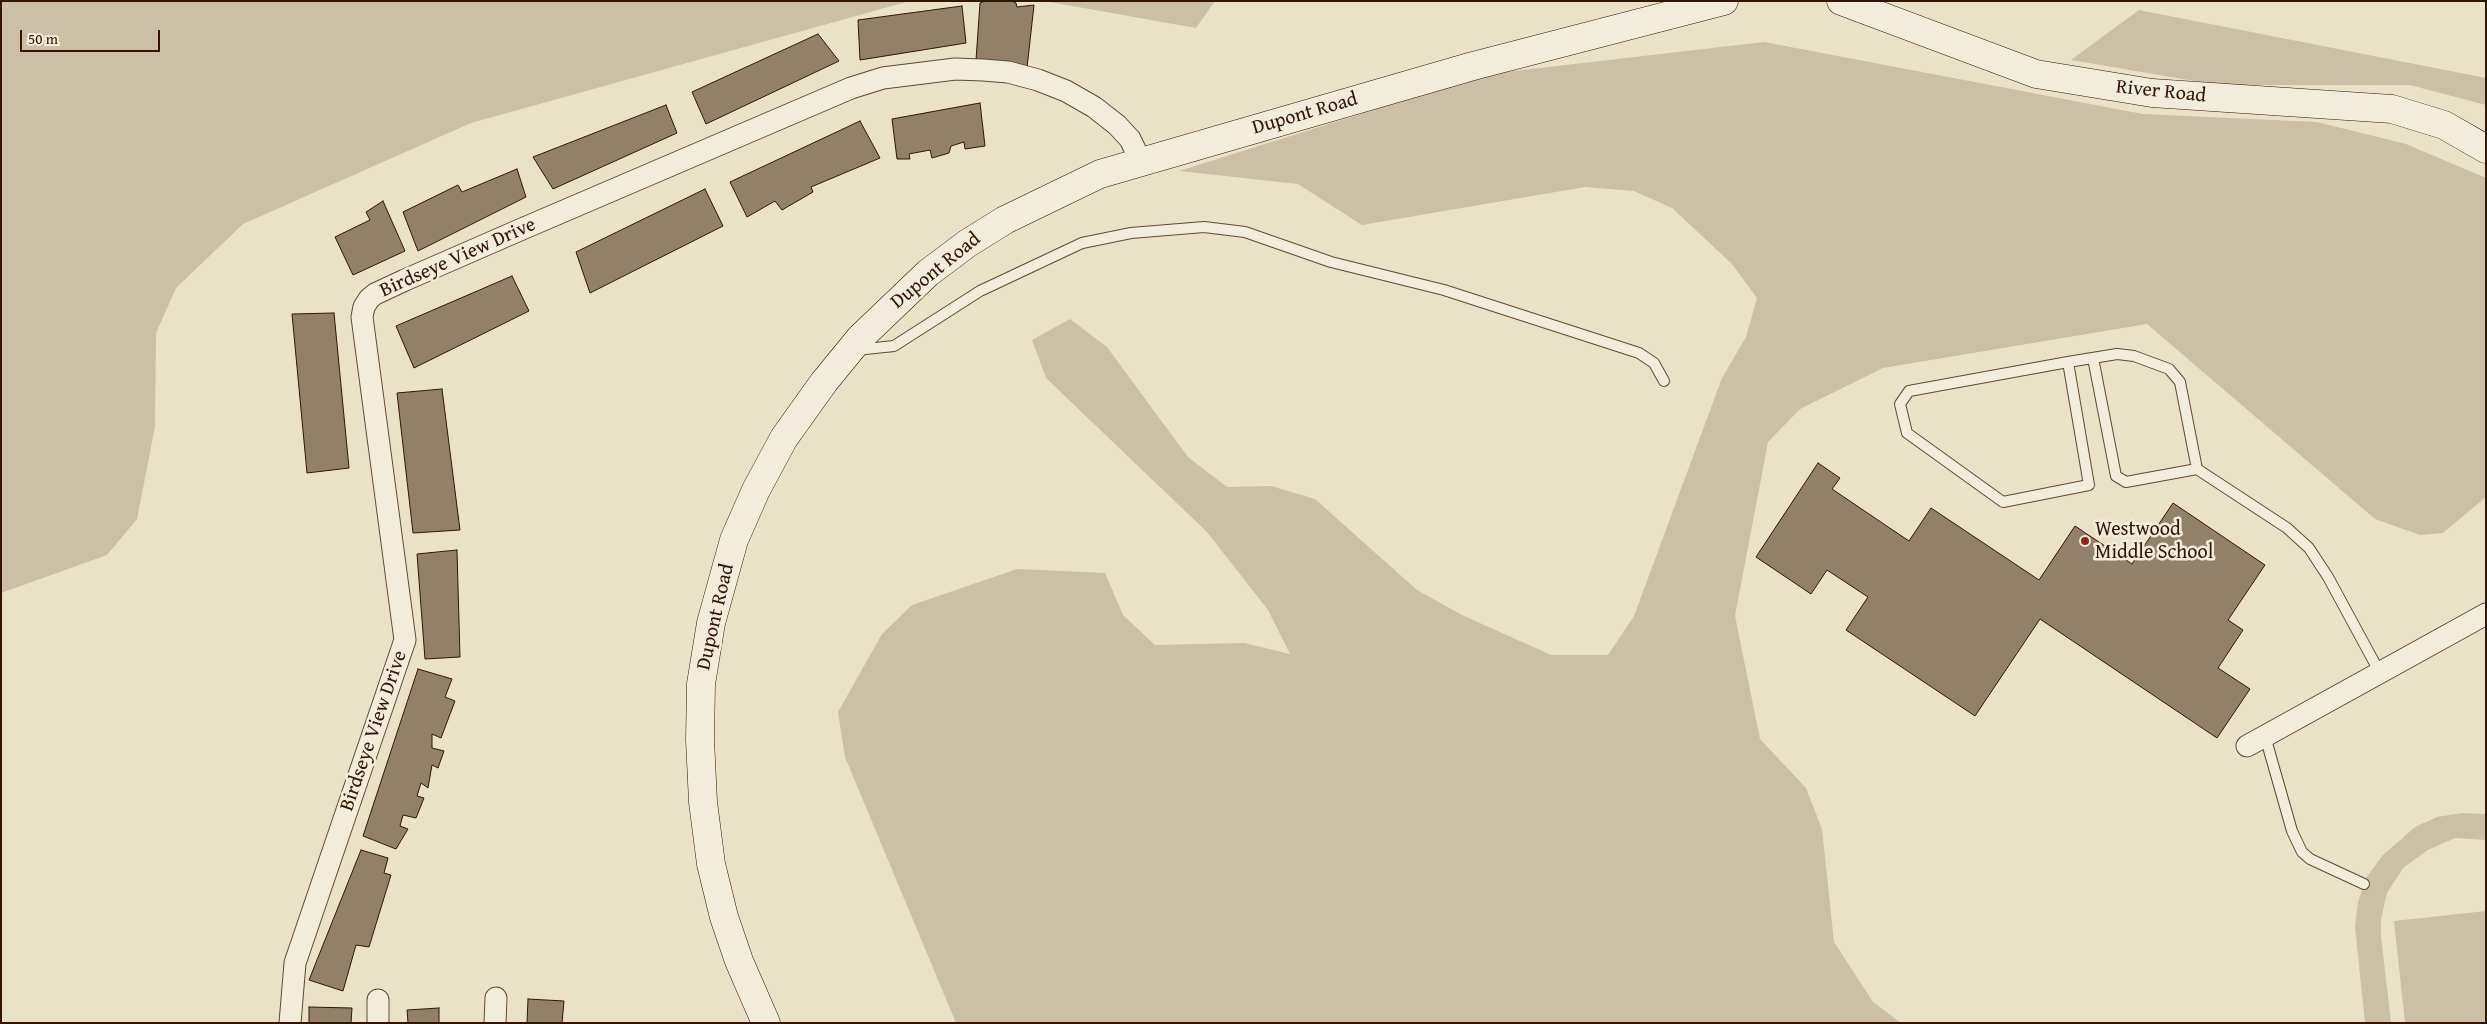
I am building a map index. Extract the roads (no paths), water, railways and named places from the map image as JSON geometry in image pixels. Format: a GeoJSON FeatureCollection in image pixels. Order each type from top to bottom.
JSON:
{"type":"FeatureCollection","features":[{"type":"Feature","properties":{"kind":"street","name":"Dupont Road"},"geometry":{"type":"LineString","coordinates":[[766,1023],[739,962],[724,917],[711,864],[703,802],[700,740],[701,684],[711,623],[734,540],[745,515],[784,438],[849,350],[894,303],[928,272],[968,243],[1005,220],[1051,196],[1100,174],[1473,66],[1724,1]]}},
{"type":"Feature","properties":{"kind":"street","name":"River Road"},"geometry":{"type":"LineString","coordinates":[[1841,1],[2036,74],[2152,92],[2392,109],[2444,125],[2486,149]]}},
{"type":"Feature","properties":{"kind":"street","name":"Birdseye View Drive"},"geometry":{"type":"LineString","coordinates":[[290,1023],[295,962],[405,640],[362,316],[364,307],[369,299],[397,283],[522,229],[851,88],[884,78],[955,69],[1008,72],[1038,80],[1066,91],[1094,107],[1117,125],[1130,140],[1141,162]]}},
{"type":"Feature","properties":{"kind":"street"},"geometry":{"type":"LineString","coordinates":[[2256,741],[2486,614]]}},
{"type":"Feature","properties":{"kind":"street"},"geometry":{"type":"LineString","coordinates":[[495,1023],[496,998]]}},
{"type":"Feature","properties":{"kind":"street"},"geometry":{"type":"LineString","coordinates":[[378,1000],[378,1023]]}},
{"type":"Feature","properties":{"kind":"lane"},"geometry":{"type":"LineString","coordinates":[[849,350],[894,346],[980,291],[1082,243],[1131,233],[1204,227],[1245,232],[1331,262],[1444,290],[1630,350],[1654,363],[1664,381]]}},
{"type":"Feature","properties":{"kind":"lane"},"geometry":{"type":"LineString","coordinates":[[2068,362],[2089,485],[2003,502],[1907,433],[1900,404],[1909,391],[2068,362],[2117,354],[2134,356],[2169,369],[2180,382],[2197,469]]}},
{"type":"Feature","properties":{"kind":"lane"},"geometry":{"type":"LineString","coordinates":[[2093,358],[2116,476],[2126,482],[2197,469],[2287,528],[2308,548],[2328,577],[2380,673]]}},
{"type":"Feature","properties":{"kind":"lane"},"geometry":{"type":"LineString","coordinates":[[2256,741],[2302,852],[2310,859],[2364,884]]}},
{"type":"Feature","properties":{"kind":"place","name":"Westwood Middle School"},"geometry":{"type":"Point","coordinates":[2085,541]}}]}
